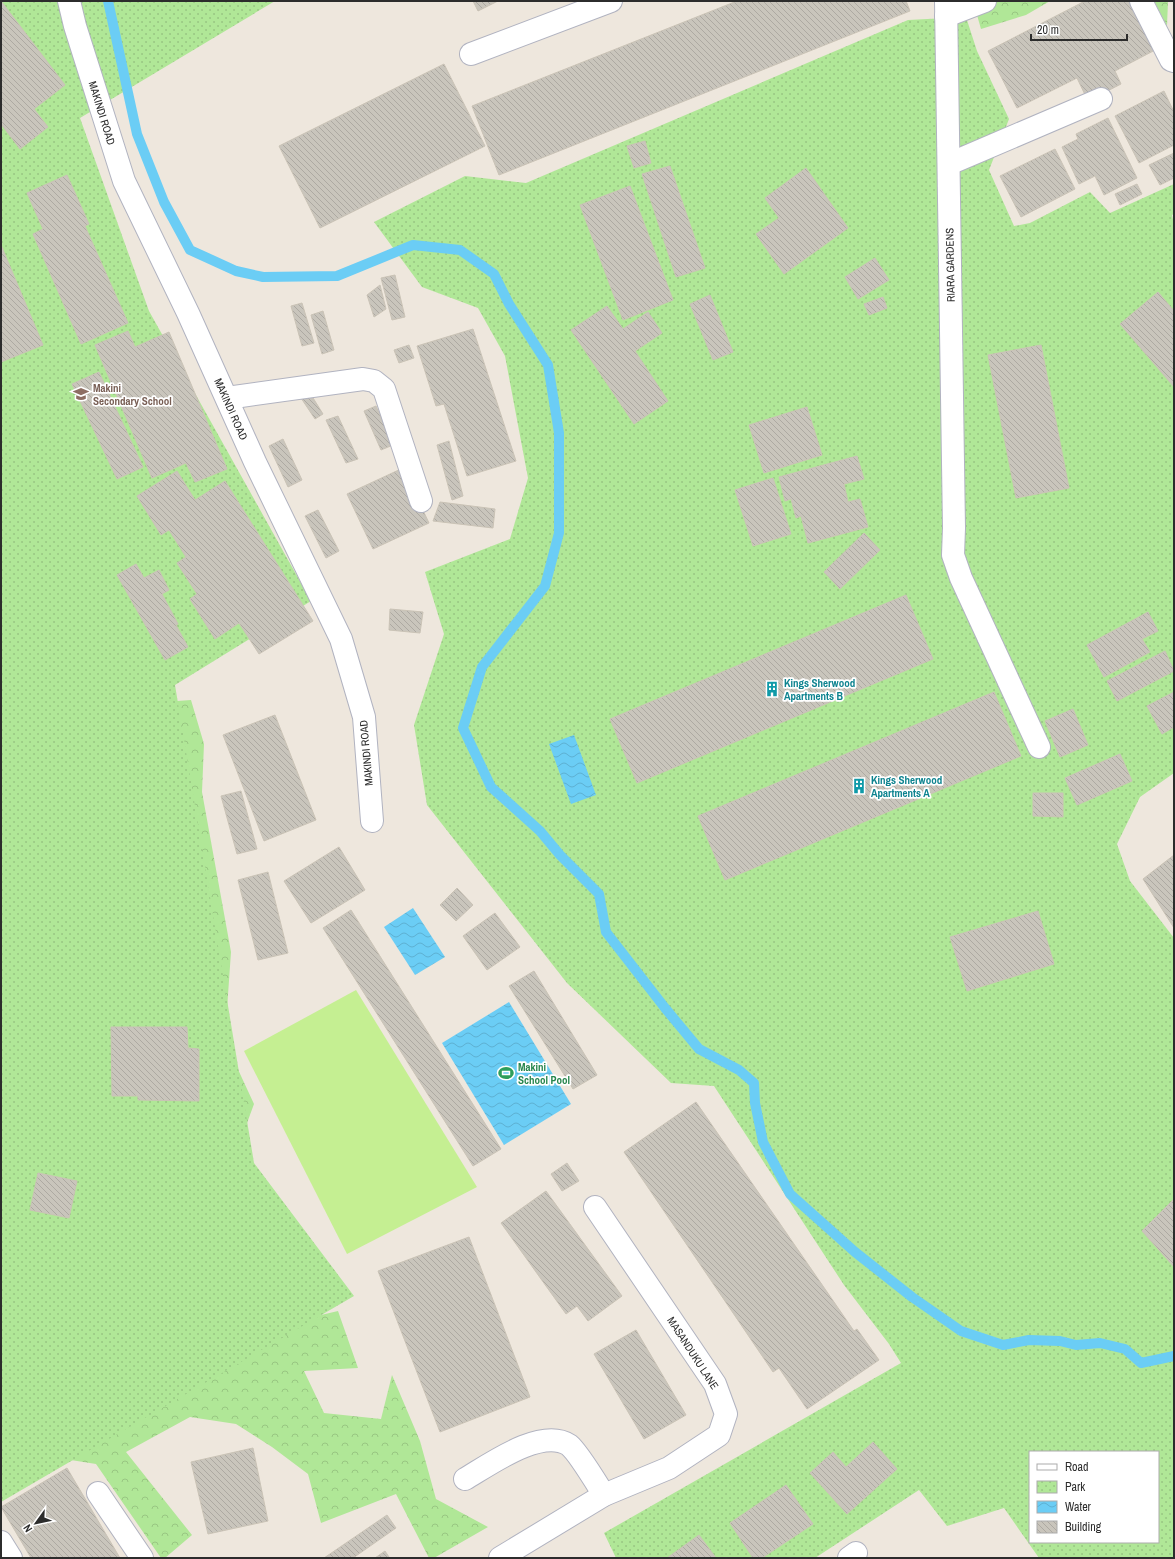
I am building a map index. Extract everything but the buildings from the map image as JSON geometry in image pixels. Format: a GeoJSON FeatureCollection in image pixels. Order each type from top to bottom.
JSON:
{"type":"FeatureCollection","features":[{"type":"Feature","properties":{"kind":"street","name":"MAKINDI ROAD"},"geometry":{"type":"LineString","coordinates":[[69,1],[75,26],[124,181],[188,313],[255,462],[341,639],[364,717],[372,821]]}},
{"type":"Feature","properties":{"kind":"street"},"geometry":{"type":"LineString","coordinates":[[471,54],[611,1]]}},
{"type":"Feature","properties":{"kind":"street"},"geometry":{"type":"LineString","coordinates":[[946,9],[985,1]]}},
{"type":"Feature","properties":{"kind":"street"},"geometry":{"type":"LineString","coordinates":[[1141,1],[1171,60],[1174,61]]}},
{"type":"Feature","properties":{"kind":"street","name":"RIARA GARDENS"},"geometry":{"type":"LineString","coordinates":[[946,9],[954,528],[953,555],[961,578],[1039,747]]}},
{"type":"Feature","properties":{"kind":"street"},"geometry":{"type":"LineString","coordinates":[[949,164],[1101,99]]}},
{"type":"Feature","properties":{"kind":"street"},"geometry":{"type":"LineString","coordinates":[[227,398],[363,379],[374,381],[384,390],[421,501]]}},
{"type":"Feature","properties":{"kind":"street","name":"MASANDUKU LANE"},"geometry":{"type":"LineString","coordinates":[[500,1558],[604,1495],[669,1468],[719,1435],[726,1414],[715,1384],[596,1207]]}},
{"type":"Feature","properties":{"kind":"street"},"geometry":{"type":"LineString","coordinates":[[466,1479],[518,1448],[532,1443],[552,1441],[570,1446],[604,1495]]}},
{"type":"Feature","properties":{"kind":"street"},"geometry":{"type":"LineString","coordinates":[[98,1493],[142,1558]]}},
{"type":"Feature","properties":{"kind":"street"},"geometry":{"type":"LineString","coordinates":[[1,1542],[11,1558]]}},
{"type":"Feature","properties":{"kind":"green space"},"geometry":{"type":"Polygon","coordinates":[[[1,1],[275,1],[80,118],[149,311],[311,601],[175,685],[254,1163],[354,1296],[1,1502],[1,1]]]}},
{"type":"Feature","properties":{"kind":"green space"},"geometry":{"type":"Polygon","coordinates":[[[973,1],[1050,1],[1026,15],[981,29],[973,1]]]}},
{"type":"Feature","properties":{"kind":"green space"},"geometry":{"type":"Polygon","coordinates":[[[1154,1],[1168,1],[1167,26],[1154,1]]]}},
{"type":"Feature","properties":{"kind":"green space"},"geometry":{"type":"Polygon","coordinates":[[[966,17],[977,51],[1009,119],[989,170],[1014,226],[1030,223],[1090,192],[1110,213],[1174,184],[1174,214],[1172,215],[1174,224],[1174,773],[1140,797],[1117,844],[1130,881],[1174,938],[1174,1558],[1039,1558],[1004,1508],[947,1526],[919,1490],[815,1558],[616,1558],[604,1533],[901,1363],[889,1344],[844,1285],[714,1086],[671,1083],[567,983],[427,805],[414,725],[444,634],[425,572],[510,539],[528,478],[505,356],[478,308],[422,287],[374,222],[465,176],[526,183],[908,20],[966,17]]]}},
{"type":"Feature","properties":{"kind":"green space"},"geometry":{"type":"Polygon","coordinates":[[[191,700],[204,744],[202,792],[231,952],[227,1009],[229,1050],[254,1104],[229,1172],[270,1327],[338,1311],[358,1368],[304,1371],[324,1413],[381,1419],[392,1375],[420,1441],[436,1499],[488,1527],[434,1558],[429,1558],[396,1494],[321,1523],[308,1474],[272,1447],[236,1424],[190,1417],[126,1452],[192,1535],[165,1558],[161,1558],[96,1464],[33,1454],[1,724],[135,704],[191,700]]]}},
{"type":"Feature","properties":{"kind":"green space"},"geometry":{"type":"Polygon","coordinates":[[[356,990],[477,1187],[347,1254],[244,1051],[356,990]]]}},
{"type":"Feature","properties":{"kind":"water"},"geometry":{"type":"Polygon","coordinates":[[[574,735],[596,795],[571,804],[549,744],[574,735]]]}},
{"type":"Feature","properties":{"kind":"water"},"geometry":{"type":"Polygon","coordinates":[[[413,908],[445,957],[415,975],[384,927],[413,908]]]}},
{"type":"Feature","properties":{"kind":"water","name":"Makini School Pool"},"geometry":{"type":"Polygon","coordinates":[[[509,1002],[571,1104],[504,1145],[442,1043],[509,1002]]]}},
{"type":"Feature","properties":{"kind":"waterway"},"geometry":{"type":"LineString","coordinates":[[108,1],[137,134],[164,202],[190,250],[236,271],[263,277],[337,276],[413,245],[460,250],[494,274],[509,304],[548,365],[559,433],[559,533],[545,586],[482,667],[463,728],[491,787],[540,831],[560,855],[599,894],[606,932],[665,1008],[699,1049],[739,1070],[754,1083],[755,1103],[763,1142],[790,1194],[855,1252],[912,1297],[961,1331],[1003,1345],[1029,1340],[1060,1341],[1076,1345],[1100,1343],[1125,1349],[1141,1363],[1174,1356]]}},
{"type":"Feature","properties":{"kind":"place","name":"Makini Secondary School"},"geometry":{"type":"Point","coordinates":[81,394]}},
{"type":"Feature","properties":{"kind":"place","name":"Kings Sherwood Apartments B"},"geometry":{"type":"Point","coordinates":[772,689]}},
{"type":"Feature","properties":{"kind":"place","name":"Kings Sherwood Apartments A"},"geometry":{"type":"Point","coordinates":[859,786]}},
{"type":"Feature","properties":{"kind":"place","name":"Makini School Pool"},"geometry":{"type":"Point","coordinates":[506,1073]}}]}
